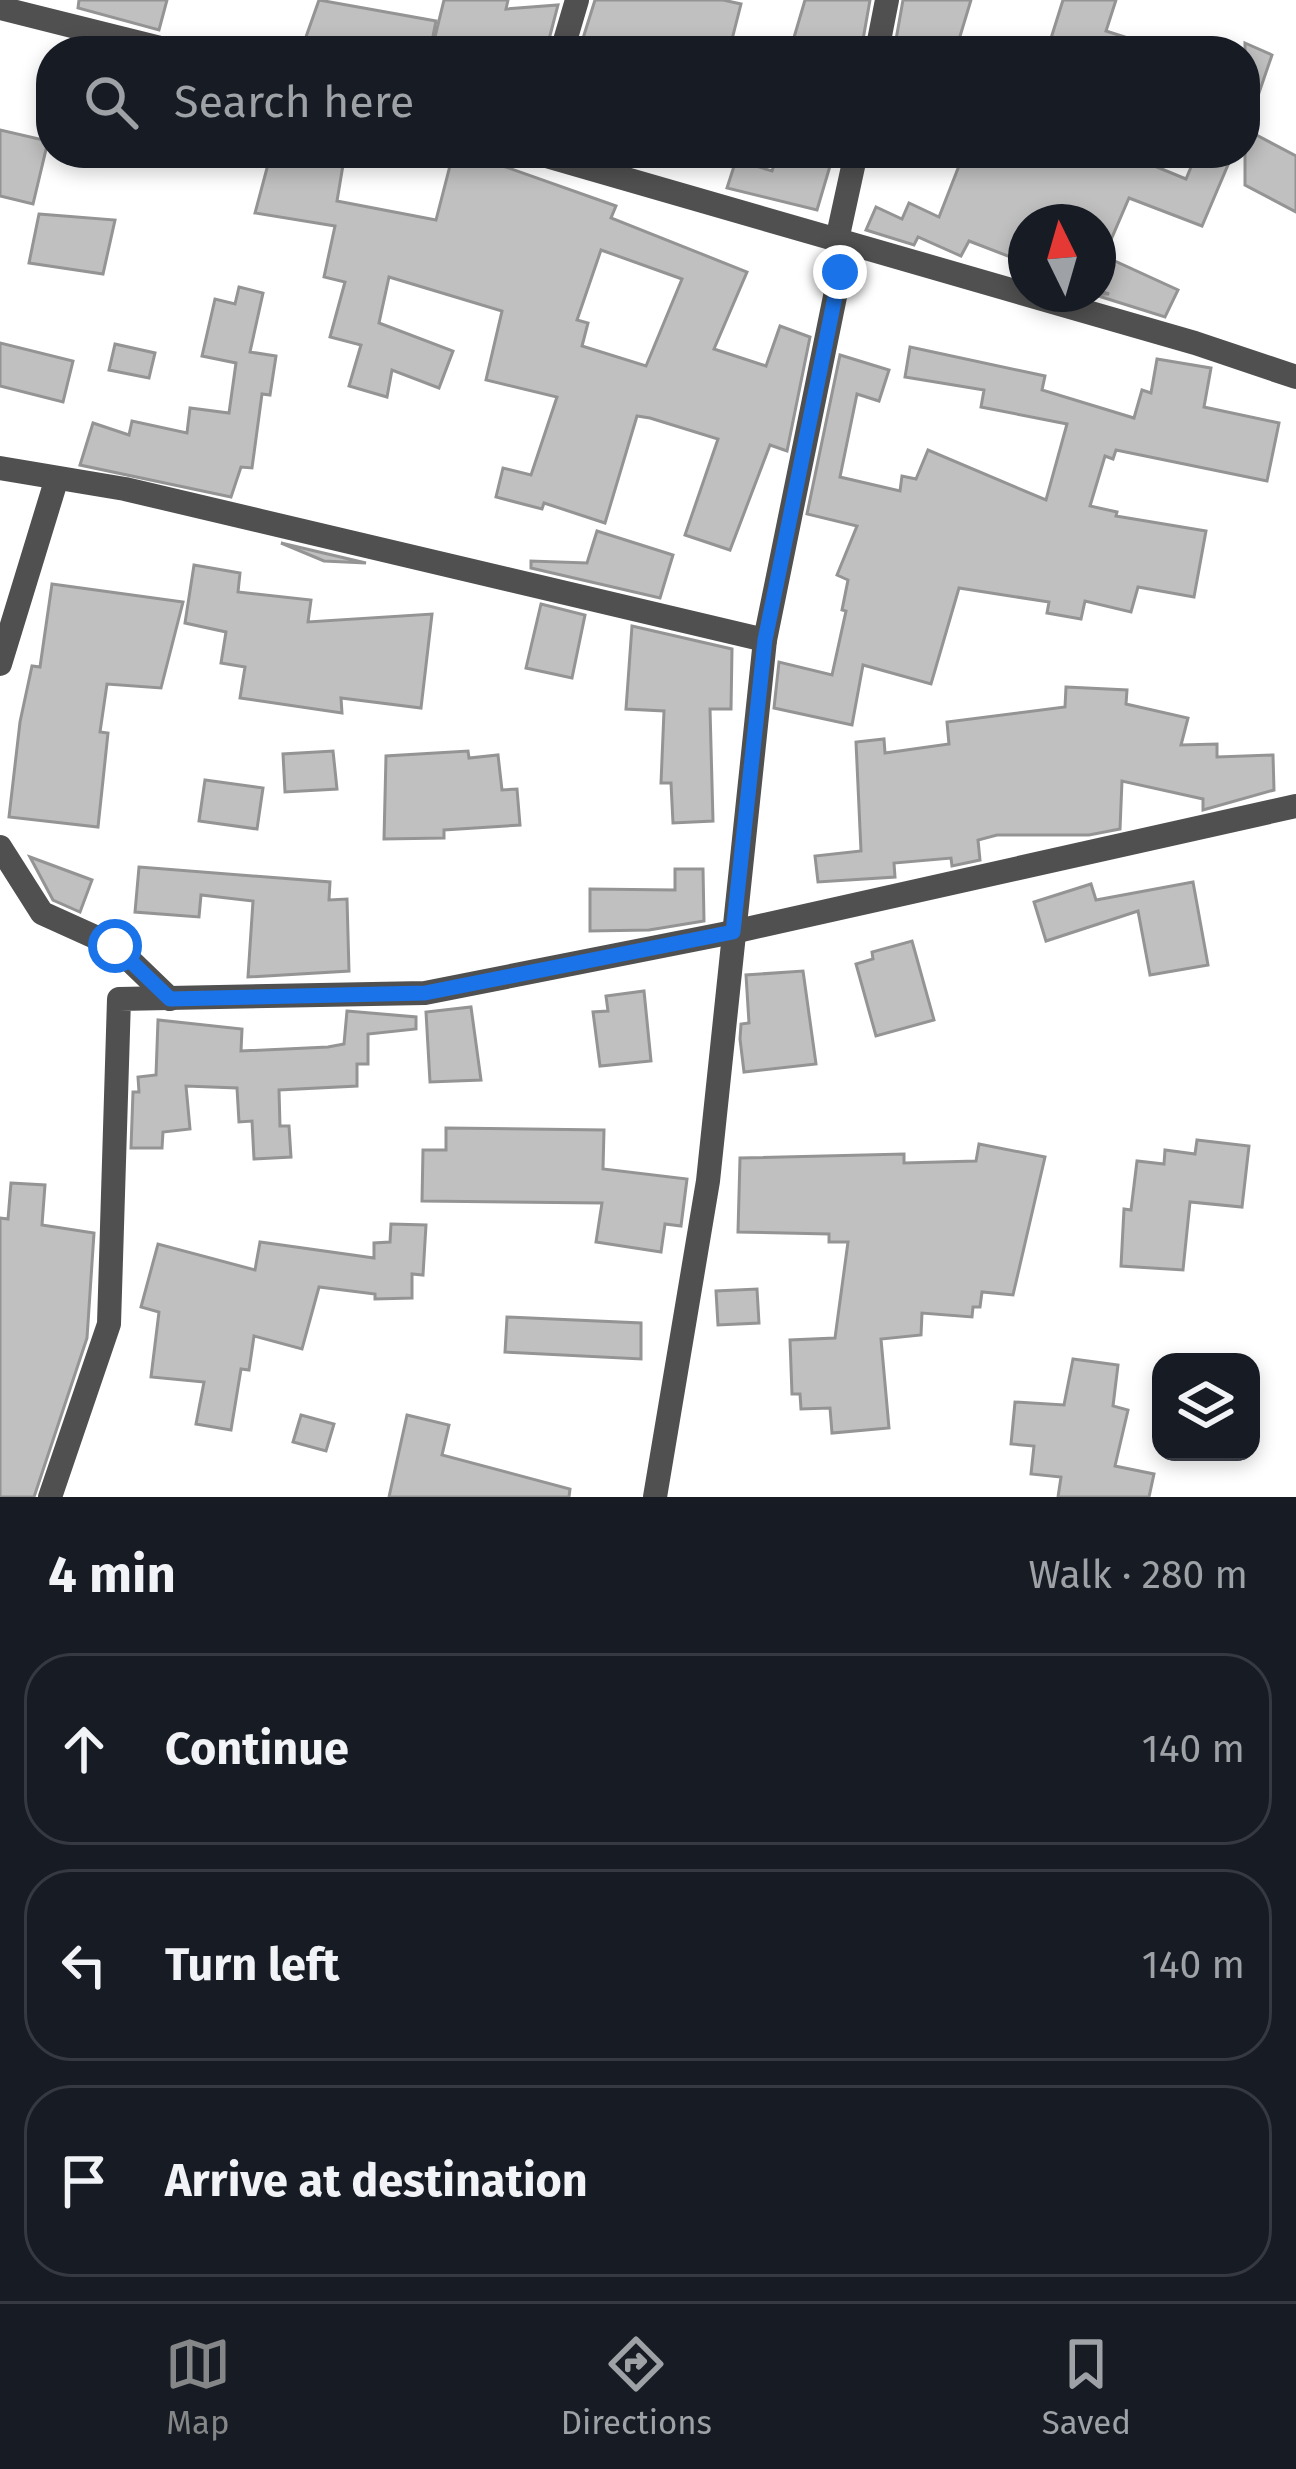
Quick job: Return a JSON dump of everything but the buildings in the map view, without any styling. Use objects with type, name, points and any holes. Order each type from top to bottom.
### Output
[{"type":"street","points":[[566,36],[577,0]]},
{"type":"street","points":[[880,36],[887,0]]},
{"type":"street","points":[[0,8],[112,36]]},
{"type":"street","points":[[588,168],[1296,377]]},
{"type":"street","points":[[656,1497],[707,1181],[765,640],[840,272],[837,240],[853,168]]},
{"type":"street","points":[[0,468],[125,489],[765,640]]},
{"type":"street","points":[[0,664],[56,481]]},
{"type":"street","points":[[50,1497],[109,1324],[119,999],[425,993],[733,932],[1296,806]]},
{"type":"street","points":[[0,847],[42,913],[115,946],[170,999]]},
{"type":"route","points":[[115,946],[170,999],[425,993],[733,932],[765,640],[840,272]]}]
